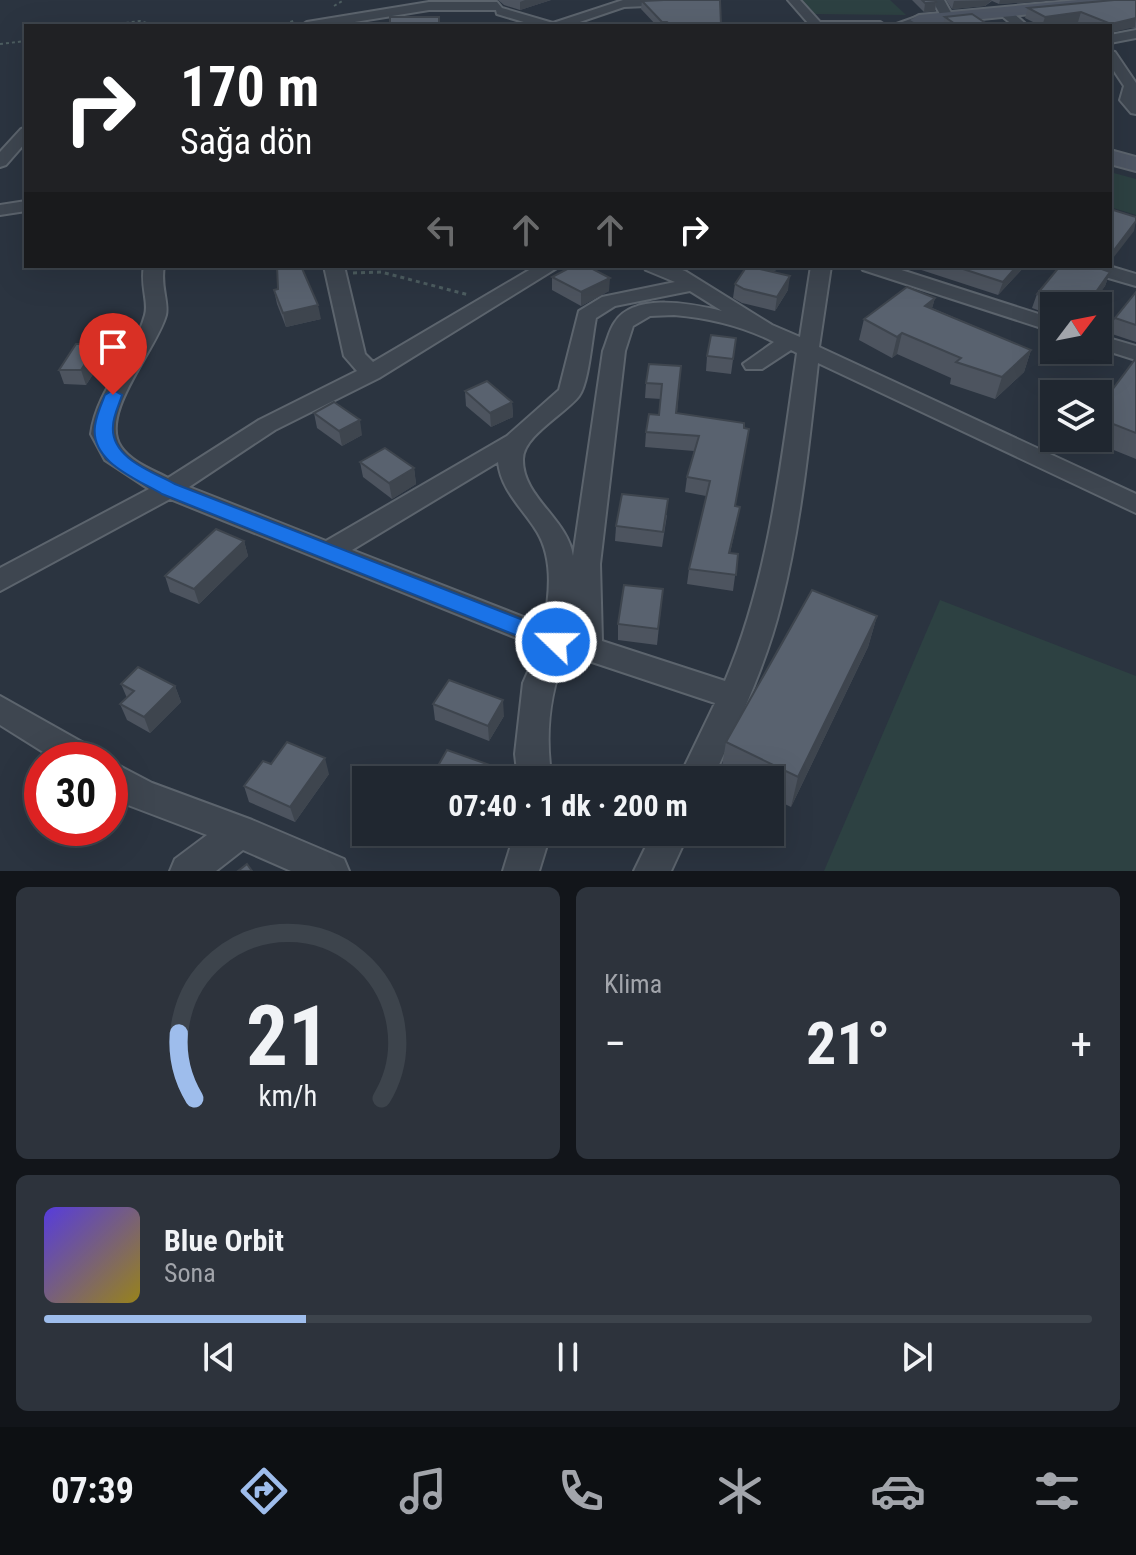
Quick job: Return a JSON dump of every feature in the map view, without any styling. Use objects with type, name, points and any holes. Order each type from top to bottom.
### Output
[{"type":"street","points":[[559,24],[623,4],[692,0]]},
{"type":"street","points":[[794,0],[815,24]]},
{"type":"street","points":[[938,0],[948,18]]},
{"type":"street","points":[[918,18],[1007,14],[1132,0]]},
{"type":"street","points":[[497,4],[501,24]]},
{"type":"street","points":[[319,24],[402,10],[497,4],[548,24]]},
{"type":"street","points":[[402,10],[403,24]]},
{"type":"street","points":[[1007,14],[1020,24]]},
{"type":"street","points":[[1112,39],[1136,34]]},
{"type":"street","points":[[1112,58],[1131,86],[1133,95]]},
{"type":"street","points":[[1112,86],[1133,95]]},
{"type":"street","points":[[1112,97],[1133,95]]},
{"type":"street","points":[[1133,95],[1127,100],[1136,110]]},
{"type":"street","points":[[0,162],[20,148]]},
{"type":"street","points":[[1112,158],[1136,164]]},
{"type":"street","points":[[0,210],[24,206]]},
{"type":"street","points":[[154,268],[151,285],[157,311],[113,395],[103,427],[108,449],[121,461],[169,489],[556,642],[587,648],[734,697]]},
{"type":"street","points":[[0,581],[169,489],[267,425],[371,373],[547,268]]},
{"type":"street","points":[[658,268],[694,284],[765,329],[1136,504]]},
{"type":"street","points":[[702,766],[734,697],[766,606],[790,498],[798,345],[820,268]]},
{"type":"street","points":[[876,268],[1040,321]]},
{"type":"street","points":[[1095,268],[1136,280]]},
{"type":"street","points":[[335,270],[355,356],[371,373]]},
{"type":"street","points":[[328,552],[516,441],[570,392],[586,315],[609,301],[694,284]]},
{"type":"street","points":[[587,648],[586,564],[614,351],[624,323],[645,311],[658,309],[697,311],[765,329]]},
{"type":"street","points":[[754,364],[798,345]]},
{"type":"street","points":[[1112,345],[1136,353]]},
{"type":"street","points":[[516,441],[510,457],[512,472],[525,499],[547,525],[559,550],[564,594],[556,642],[538,683],[531,754],[533,766]]},
{"type":"street","points":[[0,709],[54,742]]},
{"type":"street","points":[[128,787],[331,871]]},
{"type":"street","points":[[188,871],[240,831]]},
{"type":"street","points":[[521,871],[529,846]]},
{"type":"street","points":[[652,871],[664,846]]},
{"type":"path","points":[[117,24],[140,21],[150,24]]},
{"type":"path","points":[[0,44],[24,41]]},
{"type":"path","points":[[335,270],[381,272],[436,289],[495,298]]},
{"type":"green space","points":[[801,0],[890,0],[906,15],[814,14]]},
{"type":"green space","points":[[1112,173],[1136,179],[1136,215],[1112,208]]},
{"type":"green space","points":[[940,600],[1136,676],[1136,871],[824,871]]},
{"type":"building","points":[[720,0],[721,24],[662,22],[642,1]]},
{"type":"building","points":[[1136,0],[1136,18],[1111,24],[1081,12],[1045,17],[1028,8]]},
{"type":"building","points":[[972,14],[987,24],[955,24],[945,17]]},
{"type":"building","points":[[390,17],[439,17],[439,24],[390,24]]},
{"type":"building","points":[[1112,210],[1136,217],[1112,250]]},
{"type":"building","points":[[277,268],[302,268],[318,305],[283,313],[274,290],[278,289]]},
{"type":"building","points":[[569,268],[591,268],[610,278],[581,292],[552,277]]},
{"type":"building","points":[[746,268],[761,268],[790,276],[777,297],[735,284]]},
{"type":"building","points":[[960,268],[1015,268],[1003,282]]},
{"type":"building","points":[[1058,268],[1099,268],[1110,272],[1096,292],[1040,292],[1040,295],[1037,294]]},
{"type":"building","points":[[907,287],[935,298],[925,306],[1031,350],[1002,377],[956,362],[961,358],[902,333],[897,337],[864,319]]},
{"type":"building","points":[[1136,292],[1136,325],[1115,318]]},
{"type":"building","points":[[711,335],[736,338],[733,359],[707,356]]},
{"type":"building","points":[[76,344],[98,344],[81,370],[59,370]]},
{"type":"building","points":[[1136,358],[1136,433],[1112,424],[1112,390]]},
{"type":"building","points":[[649,364],[681,366],[676,413],[744,423],[744,428],[749,429],[735,506],[740,507],[729,553],[738,554],[736,575],[689,569],[710,481],[687,477],[699,436],[646,432],[649,414],[659,415],[662,384],[646,383]]},
{"type":"building","points":[[487,381],[512,402],[490,413],[465,391]]},
{"type":"building","points":[[334,402],[360,420],[339,431],[314,413]]},
{"type":"building","points":[[385,448],[414,468],[389,483],[360,462]]},
{"type":"building","points":[[622,494],[668,499],[663,532],[616,526]]},
{"type":"building","points":[[216,529],[244,541],[194,589],[165,576]]},
{"type":"building","points":[[624,585],[663,589],[658,629],[618,624]]},
{"type":"building","points":[[812,590],[877,616],[798,777],[784,770],[784,766],[775,766],[726,742]]},
{"type":"building","points":[[138,667],[175,686],[144,717],[120,704],[134,691],[121,684]]},
{"type":"building","points":[[449,680],[503,700],[488,726],[433,704]]},
{"type":"building","points":[[287,742],[325,758],[290,807],[244,786],[263,761],[271,764]]},
{"type":"building","points":[[447,750],[492,766],[438,766]]},
{"type":"building","points":[[247,864],[252,871],[238,871]]},
{"type":"route","points":[[113,395],[103,427],[108,449],[121,461],[169,489],[556,642]]}]
